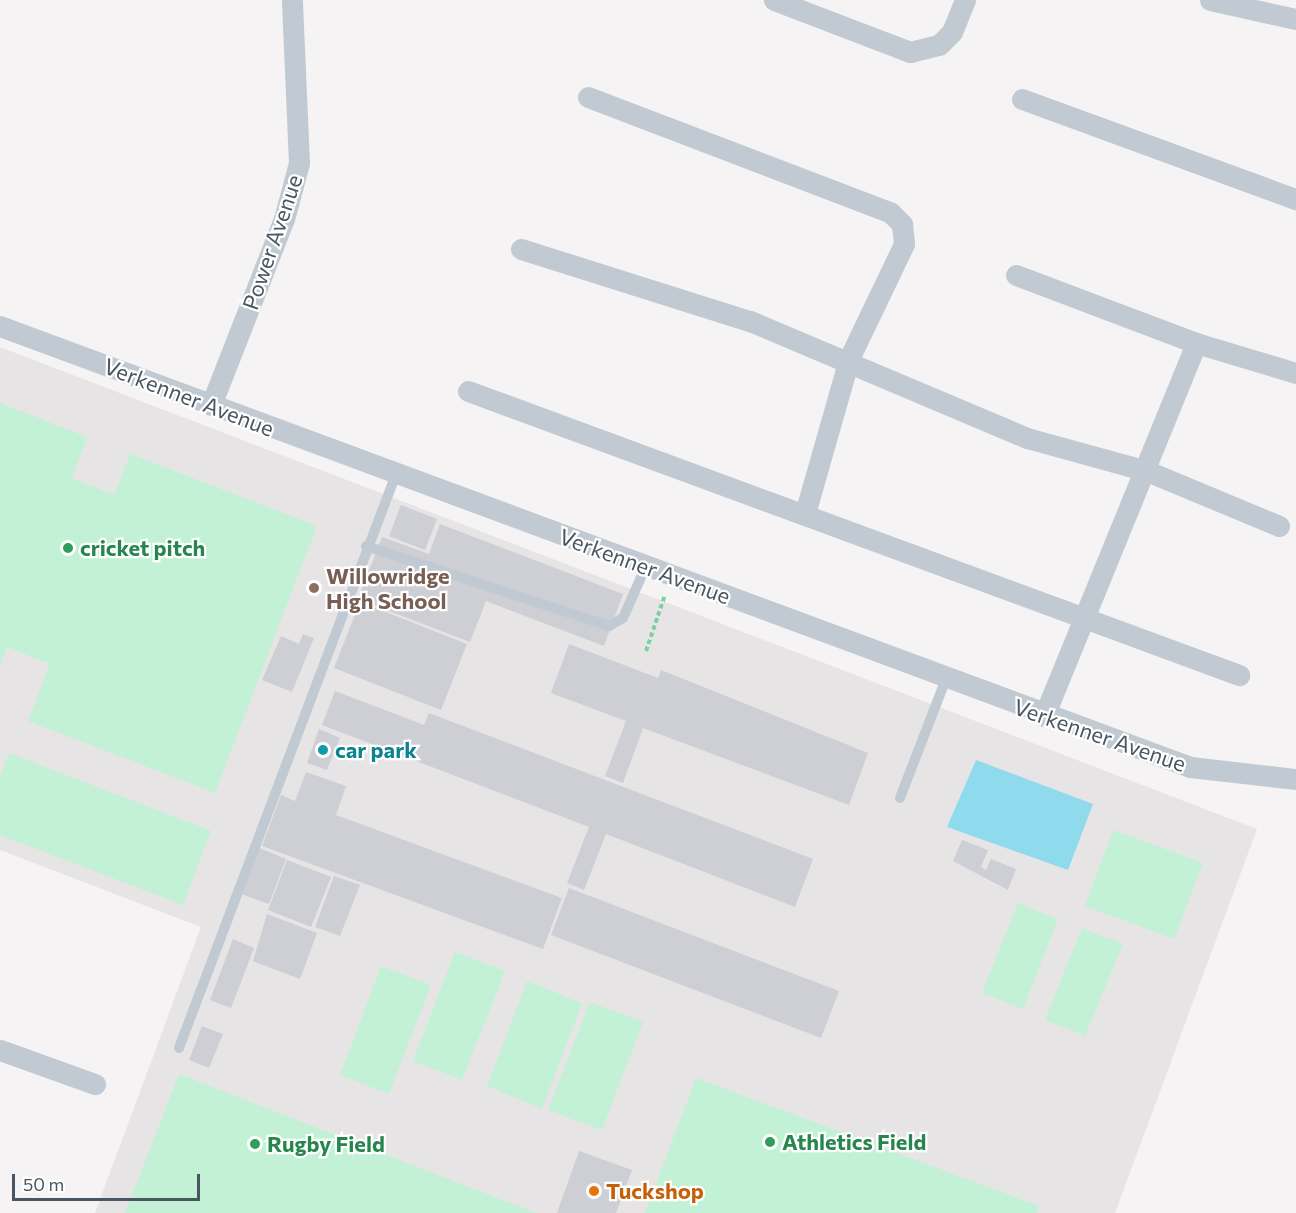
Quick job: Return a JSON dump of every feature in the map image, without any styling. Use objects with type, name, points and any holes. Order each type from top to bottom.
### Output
[{"type":"street","name":"Power Avenue","points":[[211,405],[284,219],[299,163],[292,0]]},
{"type":"street","points":[[774,0],[910,52],[939,45],[952,32],[965,0]]},
{"type":"street","points":[[1210,0],[1296,19]]},
{"type":"street","points":[[588,97],[898,218],[904,244],[849,359],[805,513]]},
{"type":"street","points":[[1022,99],[1296,198]]},
{"type":"street","points":[[521,249],[750,321],[849,359],[1027,438],[1147,471],[1279,526]]},
{"type":"street","points":[[1016,274],[1196,343],[1296,373]]},
{"type":"street","name":"Verkenner Avenue","points":[[0,326],[1044,716],[1190,767],[1296,779]]},
{"type":"street","points":[[1044,716],[1147,471],[1196,343]]},
{"type":"street","points":[[468,391],[805,513],[1085,620],[1239,675]]},
{"type":"street","points":[[0,1050],[95,1084]]},
{"type":"lane","points":[[179,1048],[366,546],[396,474]]},
{"type":"lane","points":[[366,546],[609,626],[623,618],[646,566]]},
{"type":"lane","points":[[900,798],[946,679]]},
{"type":"path","points":[[646,651],[669,586]]},
{"type":"shaded area","name":"Willowridge High School","points":[[0,347],[1257,829],[1115,1213],[95,1213],[201,927],[0,850]]},
{"type":"green space","points":[[0,403],[87,437],[72,478],[114,495],[130,454],[317,526],[215,793],[28,721],[50,664],[7,647],[0,665]]},
{"type":"green space","points":[[9,753],[211,831],[183,905],[0,835],[0,776]]},
{"type":"green space","points":[[1113,830],[1203,863],[1174,939],[1085,906]]},
{"type":"green space","points":[[1018,903],[1058,919],[1023,1009],[982,993]]},
{"type":"green space","points":[[1082,928],[1123,944],[1085,1036],[1045,1020]]},
{"type":"green space","points":[[455,952],[505,971],[462,1080],[413,1061]]},
{"type":"green space","points":[[381,966],[431,985],[389,1094],[340,1075]]},
{"type":"green space","points":[[527,981],[582,1003],[542,1109],[487,1086]]},
{"type":"green space","points":[[590,1002],[643,1022],[602,1130],[548,1110]]},
{"type":"green space","name":"Rugby Field","points":[[179,1074],[536,1213],[125,1213]]},
{"type":"green space","name":"Athletics Field","points":[[696,1078],[1039,1206],[1036,1213],[645,1213]]},
{"type":"water","points":[[976,760],[1093,804],[1068,870],[947,827]]},
{"type":"building","points":[[401,505],[437,519],[425,550],[389,536]]},
{"type":"building","points":[[440,524],[623,594],[604,646],[486,601],[470,642],[358,599],[382,537],[429,554]]},
{"type":"building","points":[[360,602],[467,644],[441,710],[334,668]]},
{"type":"building","points":[[303,634],[314,638],[292,692],[262,680],[281,636],[299,644]]},
{"type":"building","points":[[569,644],[658,678],[661,670],[868,753],[849,805],[643,728],[623,783],[605,776],[626,721],[551,693]]},
{"type":"building","points":[[335,691],[424,725],[429,713],[813,859],[795,907],[606,834],[584,890],[567,883],[589,827],[322,725]]},
{"type":"building","name":"car park","points":[[319,729],[340,738],[327,770],[307,763]]},
{"type":"building","points":[[306,772],[346,786],[336,815],[562,898],[543,949],[262,846],[281,795],[295,801]]},
{"type":"building","points":[[962,840],[988,850],[981,867],[986,870],[991,859],[1016,869],[1008,890],[953,861]]},
{"type":"building","points":[[259,848],[286,859],[269,904],[241,894]]},
{"type":"building","points":[[287,860],[331,877],[311,927],[268,910]]},
{"type":"building","points":[[334,876],[360,885],[340,936],[315,927]]},
{"type":"building","points":[[569,888],[839,991],[821,1038],[551,935]]},
{"type":"building","points":[[267,914],[317,933],[300,979],[253,961]]},
{"type":"building","points":[[233,939],[254,948],[231,1008],[210,1000]]},
{"type":"building","points":[[202,1026],[223,1034],[209,1068],[189,1060]]},
{"type":"building","name":"Tuckshop","points":[[579,1151],[632,1170],[616,1213],[557,1213]]},
{"type":"place","name":"cricket pitch","points":[[68,548]]},
{"type":"place","name":"Willowridge High School","points":[[314,588]]},
{"type":"place","name":"car park","points":[[323,750]]},
{"type":"place","name":"Athletics Field","points":[[770,1142]]},
{"type":"place","name":"Rugby Field","points":[[255,1144]]},
{"type":"place","name":"Tuckshop","points":[[594,1191]]}]
